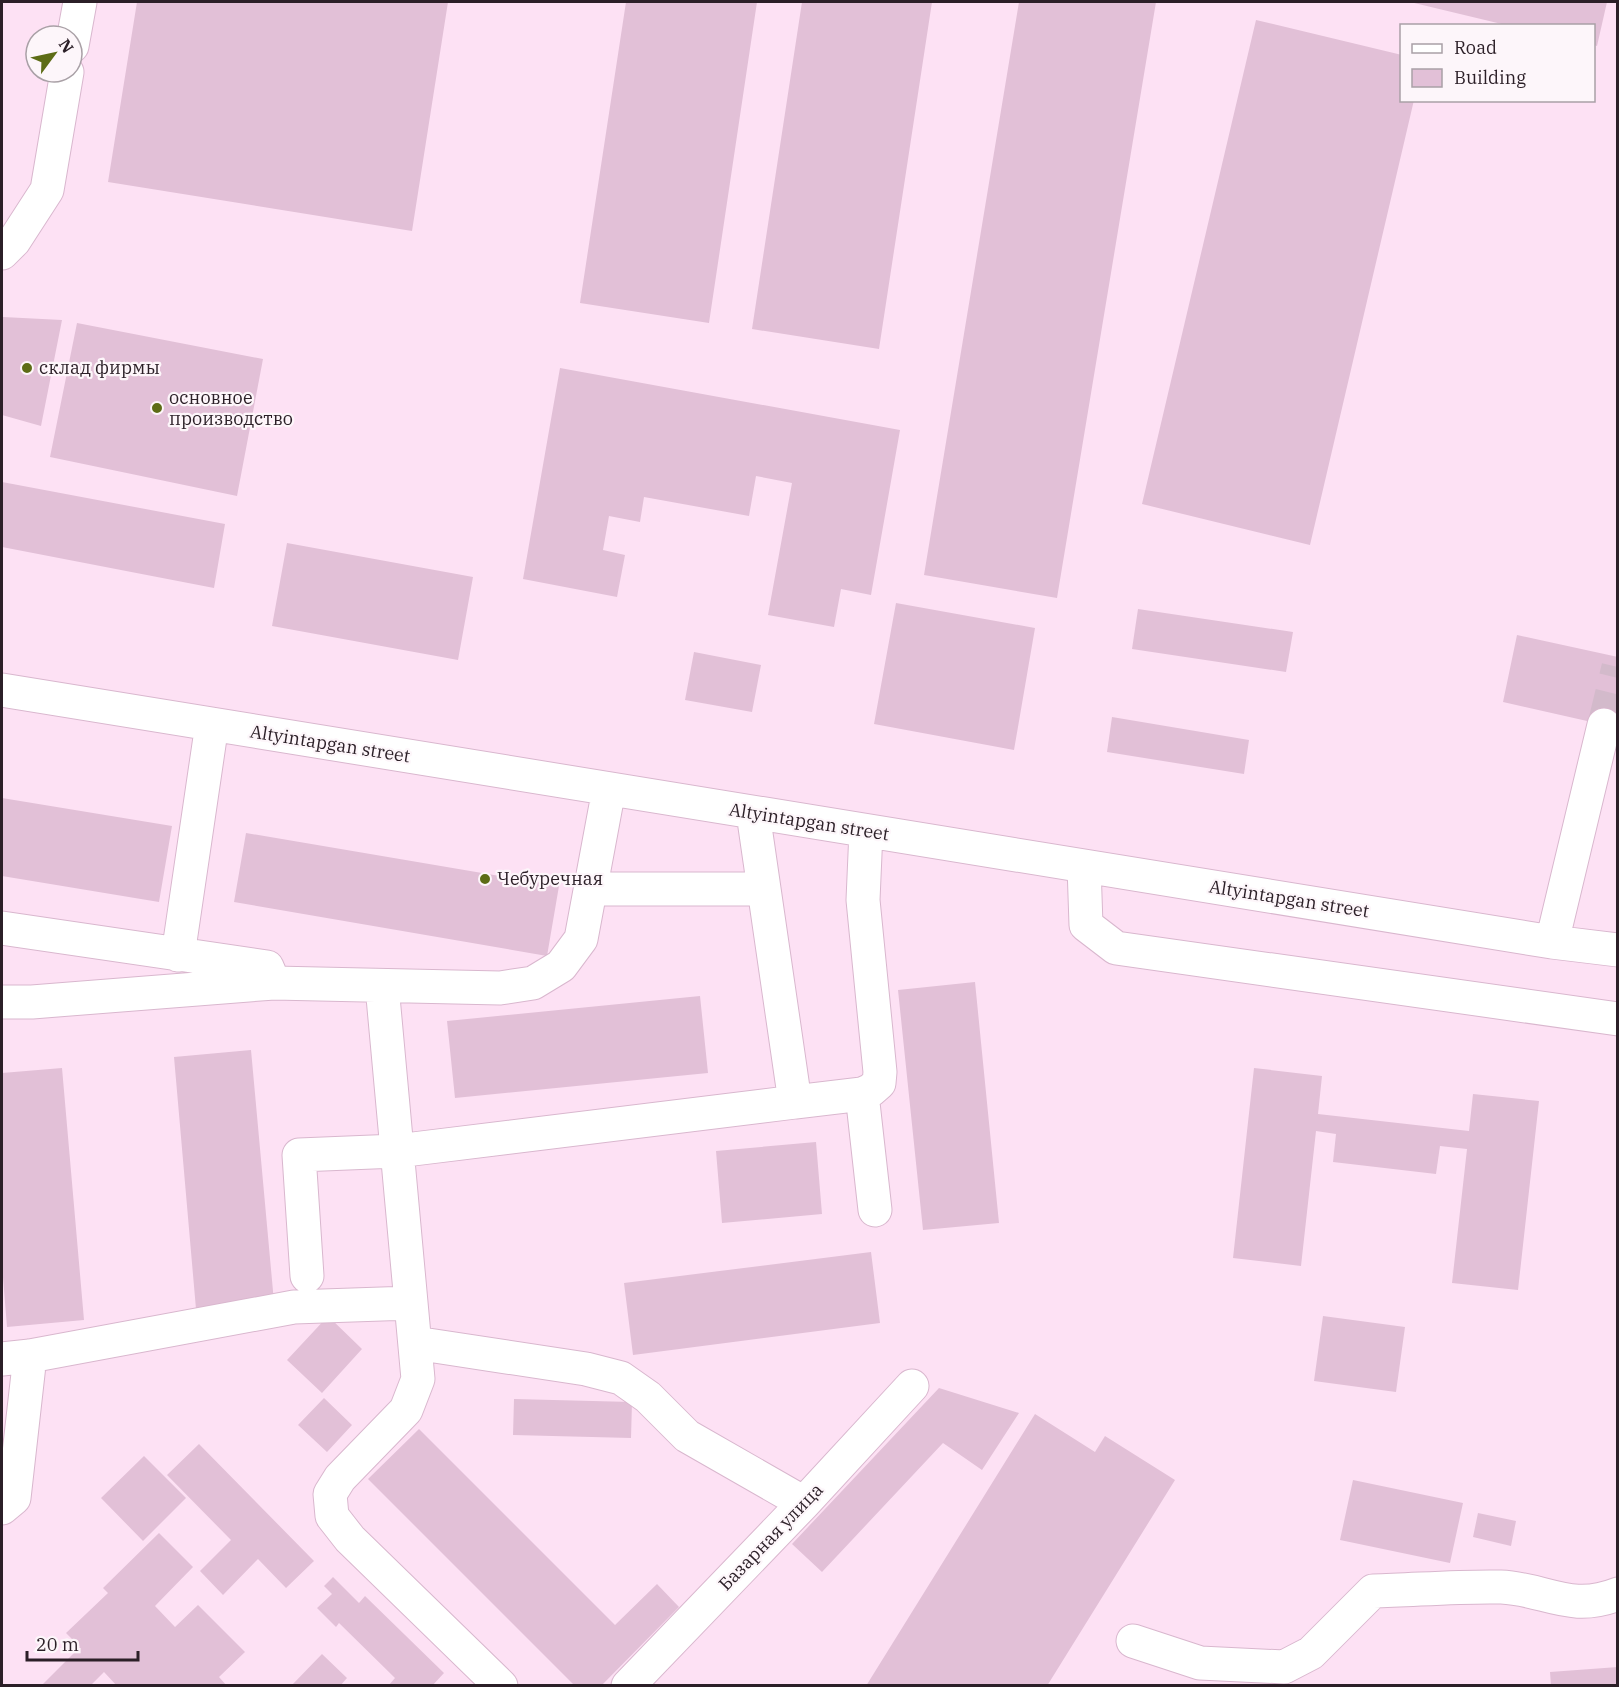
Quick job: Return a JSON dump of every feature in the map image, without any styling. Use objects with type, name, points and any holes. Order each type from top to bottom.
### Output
[{"type":"street","points":[[76,24],[80,2]]},
{"type":"street","points":[[2,252],[14,241],[47,190],[66,84]]},
{"type":"street","name":"Altyintapgan street","points":[[2,690],[1552,942],[1617,950]]},
{"type":"street","points":[[178,954],[212,724]]},
{"type":"street","points":[[1552,942],[1604,725]]},
{"type":"street","points":[[2,1002],[32,1002],[274,984],[500,988],[533,983],[561,966],[581,939],[609,789]]},
{"type":"street","points":[[753,813],[795,1102]]},
{"type":"street","points":[[307,1276],[299,1155],[398,1151],[862,1094],[871,1090],[879,1083],[880,1072],[864,900],[866,831]]},
{"type":"street","points":[[1084,866],[1086,925],[1116,948],[1617,1019]]},
{"type":"street","points":[[591,889],[764,889]]},
{"type":"street","points":[[2,928],[267,968],[274,984]]},
{"type":"street","points":[[382,986],[418,1379],[406,1410],[340,1478],[330,1494],[332,1516],[350,1539],[501,1686]]},
{"type":"street","points":[[862,1094],[874,1210]]},
{"type":"street","points":[[2,1508],[14,1498],[16,1357],[294,1307],[411,1303]]},
{"type":"street","points":[[416,1343],[586,1369],[621,1378],[648,1397],[687,1436],[804,1503]]},
{"type":"street","name":"Базарная улица","points":[[628,1686],[804,1503],[912,1386]]},
{"type":"street","points":[[1133,1641],[1200,1663],[1284,1666],[1311,1653],[1373,1591],[1503,1587],[1574,1602],[1602,1600],[1617,1594]]},
{"type":"building","points":[[137,2],[448,2],[412,231],[108,182]]},
{"type":"building","points":[[626,2],[757,2],[709,323],[580,303]]},
{"type":"building","points":[[802,2],[932,2],[879,349],[752,329]]},
{"type":"building","points":[[1019,2],[1156,2],[1057,598],[924,575]]},
{"type":"building","points":[[1410,2],[1607,2],[1597,46],[1595,45],[1595,24],[1502,24]]},
{"type":"building","points":[[1256,20],[1400,55],[1400,102],[1414,102],[1310,545],[1142,504]]},
{"type":"building","name":"склад фирмы","points":[[3,317],[62,320],[41,426],[2,415]]},
{"type":"building","name":"основное производство","points":[[77,323],[263,359],[237,496],[50,457]]},
{"type":"building","points":[[560,368],[900,430],[871,595],[841,589],[834,627],[768,615],[792,483],[756,476],[749,516],[644,497],[640,522],[609,516],[603,550],[625,555],[617,597],[523,579]]},
{"type":"building","points":[[2,482],[225,524],[214,588],[2,547]]},
{"type":"building","points":[[287,543],[473,577],[458,660],[272,626]]},
{"type":"building","points":[[896,603],[1035,628],[1014,750],[874,724]]},
{"type":"building","points":[[1138,609],[1293,632],[1286,672],[1132,649]]},
{"type":"building","points":[[1517,635],[1618,657],[1618,728],[1503,702]]},
{"type":"building","points":[[694,652],[761,665],[752,712],[685,700]]},
{"type":"building","points":[[1112,717],[1249,740],[1244,774],[1107,752]]},
{"type":"building","points":[[2,798],[172,826],[159,902],[2,876]]},
{"type":"building","points":[[246,833],[559,886],[547,956],[234,902]]},
{"type":"building","points":[[975,982],[999,1223],[923,1230],[898,990]]},
{"type":"building","points":[[700,996],[708,1073],[455,1098],[447,1021]]},
{"type":"building","points":[[251,1050],[274,1302],[196,1309],[174,1057]]},
{"type":"building","points":[[62,1068],[84,1320],[7,1327],[2,1265],[2,1073]]},
{"type":"building","points":[[1254,1068],[1322,1076],[1318,1114],[1469,1131],[1473,1094],[1539,1101],[1518,1290],[1452,1283],[1467,1149],[1440,1146],[1436,1174],[1333,1162],[1336,1134],[1316,1131],[1301,1266],[1233,1258]]},
{"type":"building","points":[[816,1142],[822,1214],[722,1223],[716,1151]]},
{"type":"building","points":[[871,1252],[880,1323],[633,1355],[624,1283]]},
{"type":"building","points":[[328,1316],[362,1349],[322,1393],[287,1360]]},
{"type":"building","points":[[1323,1316],[1405,1327],[1396,1392],[1314,1381]]},
{"type":"building","points":[[939,1388],[1019,1413],[982,1470],[943,1443],[822,1572],[792,1544]]},
{"type":"building","points":[[324,1398],[352,1425],[327,1452],[298,1425]]},
{"type":"building","points":[[514,1399],[632,1402],[631,1438],[513,1435]]},
{"type":"building","points":[[1035,1414],[1095,1452],[1105,1436],[1175,1480],[1047,1686],[866,1686]]},
{"type":"building","points":[[419,1429],[615,1625],[657,1584],[679,1607],[601,1686],[575,1686],[368,1479]]},
{"type":"building","points":[[199,1444],[314,1561],[286,1588],[258,1559],[223,1595],[200,1571],[231,1540],[167,1475]]},
{"type":"building","points":[[144,1456],[186,1498],[143,1541],[101,1498]]},
{"type":"building","points":[[1353,1480],[1463,1503],[1450,1563],[1340,1540]]},
{"type":"building","points":[[1478,1513],[1516,1521],[1511,1546],[1473,1537]]},
{"type":"building","points":[[159,1533],[193,1567],[155,1606],[175,1627],[198,1605],[245,1652],[219,1677],[227,1686],[117,1686],[104,1672],[90,1686],[41,1686],[80,1647],[66,1633],[108,1593],[103,1588]]},
{"type":"building","points":[[333,1577],[359,1603],[365,1596],[444,1673],[432,1686],[388,1686],[395,1678],[339,1623],[336,1627],[317,1608],[332,1594],[324,1586]]},
{"type":"building","points":[[322,1654],[347,1678],[340,1686],[291,1686]]},
{"type":"building","points":[[1618,1667],[1618,1686],[1551,1686],[1550,1672]]},
{"type":"tunnel","points":[[1604,725],[1618,667]]},
{"type":"place","name":"склад фирмы","points":[[27,368]]},
{"type":"place","name":"основное производство","points":[[157,408]]},
{"type":"place","name":"Чебуречная","points":[[485,879]]}]
